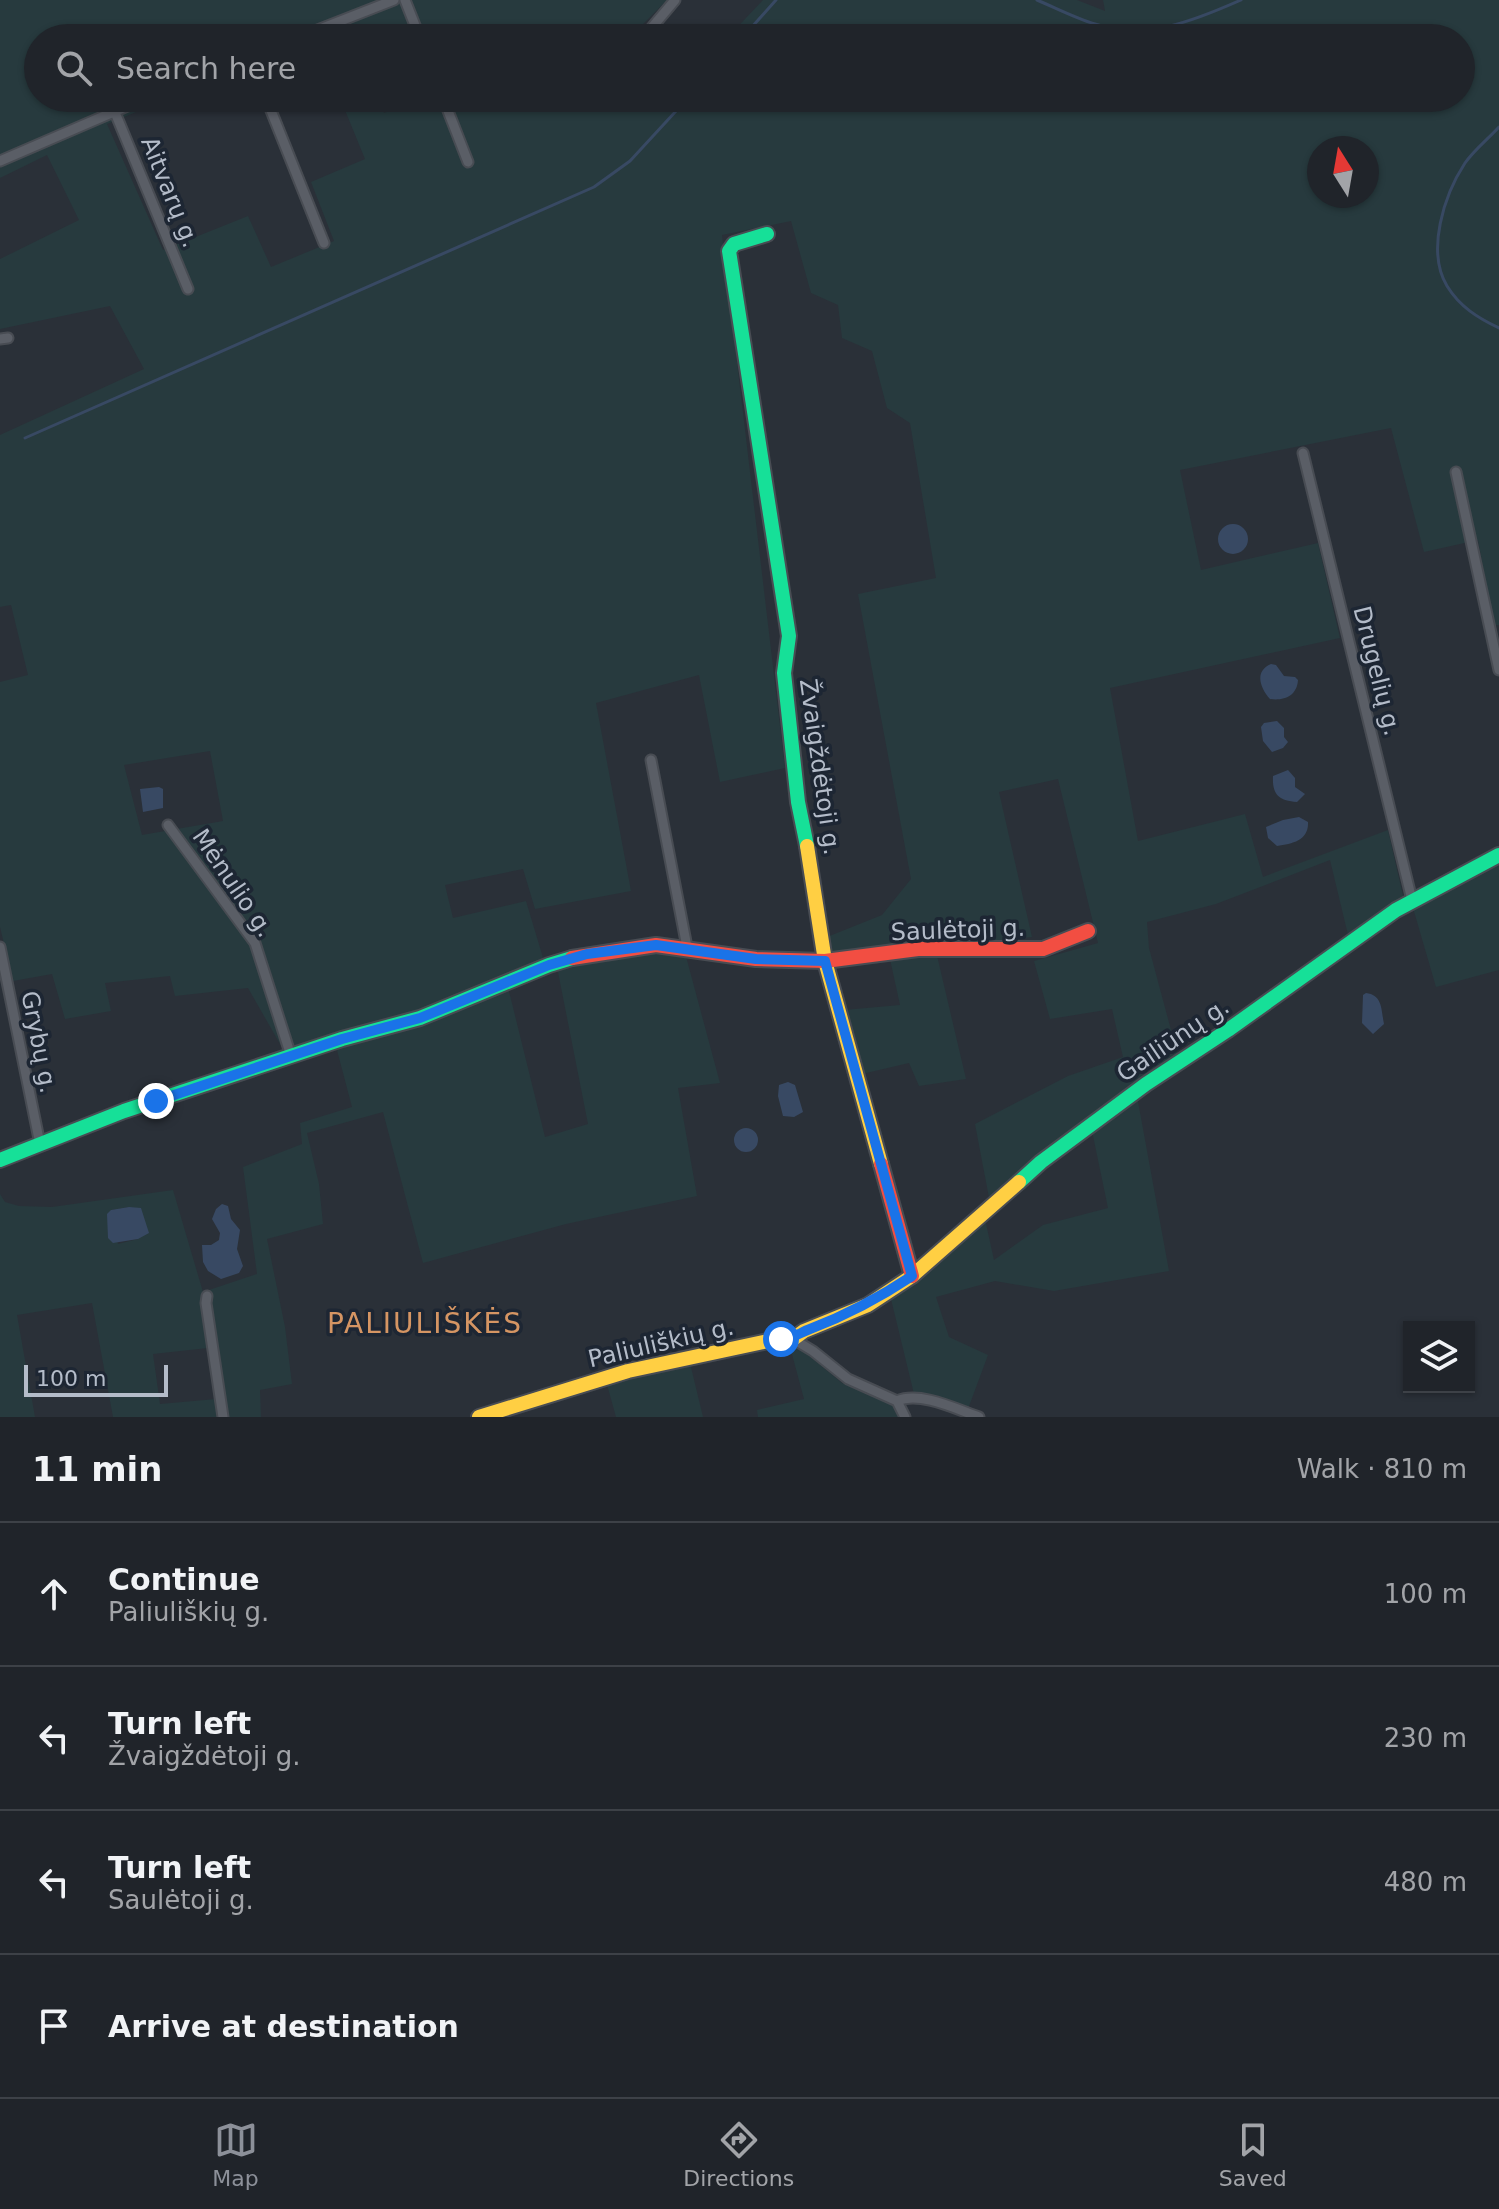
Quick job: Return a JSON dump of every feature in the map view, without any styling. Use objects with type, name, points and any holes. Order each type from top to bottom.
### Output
[{"type":"street","points":[[333,24],[394,0]]},
{"type":"street","points":[[405,0],[414,24]]},
{"type":"street","points":[[655,24],[675,0]]},
{"type":"street","points":[[0,161],[110,112]]},
{"type":"street","name":"Aitvarų g.","points":[[115,112],[188,289]]},
{"type":"street","points":[[272,112],[324,243]]},
{"type":"street","points":[[448,112],[468,162]]},
{"type":"street","name":"Žvaigždėtoji g.","points":[[767,234],[734,244],[729,251],[789,636],[784,673],[798,802],[825,961],[912,1276]]},
{"type":"street","name":"Drugelių g.","points":[[1303,453],[1412,900]]},
{"type":"street","points":[[1456,472],[1499,670]]},
{"type":"street","points":[[651,760],[687,947]]},
{"type":"street","name":"Mėnulio g.","points":[[168,825],[255,943],[291,1056]]},
{"type":"street","name":"Gailiūnų g.","points":[[892,1289],[912,1276],[1061,1147],[1146,1084],[1412,900],[1499,855]]},
{"type":"street","name":"Saulėtoji g.","points":[[0,1160],[124,1111],[342,1039],[420,1018],[549,965],[587,954],[632,946],[687,947],[756,959],[825,961],[918,949],[1043,949],[1088,931]]},
{"type":"street","name":"Grybų g.","points":[[0,947],[40,1144]]},
{"type":"street","name":"Paliuliškių g.","points":[[479,1417],[628,1371],[768,1341],[793,1339],[804,1331],[858,1310],[892,1289]]},
{"type":"street","points":[[207,1296],[223,1417]]},
{"type":"street","points":[[793,1339],[848,1379],[897,1401],[905,1417]]},
{"type":"street","points":[[897,1401],[907,1398],[929,1401],[979,1417]]},
{"type":"green space","points":[[0,0],[667,0],[643,24],[24,24],[24,112],[136,112],[107,124],[163,250],[248,216],[271,267],[334,241],[311,182],[365,159],[346,112],[1475,112],[1475,24],[740,24],[763,0],[1077,0],[1105,11],[1103,0],[1499,0],[1499,625],[1494,626],[1478,540],[1424,552],[1391,428],[1180,470],[1201,570],[1318,543],[1340,638],[1110,688],[1138,841],[1245,814],[1263,877],[1388,830],[1404,900],[1349,939],[1330,860],[1216,904],[1147,922],[1149,948],[1178,1056],[990,1203],[975,1124],[1068,1076],[1123,1057],[1112,1009],[1050,1019],[1034,961],[1098,943],[1058,779],[999,792],[1032,937],[935,947],[966,1079],[919,1086],[909,1063],[862,1074],[844,1010],[900,1005],[888,950],[830,956],[827,937],[882,915],[911,879],[858,594],[936,578],[910,423],[887,408],[872,351],[842,338],[838,305],[811,293],[791,221],[722,235],[785,768],[720,782],[699,675],[596,703],[631,891],[535,909],[523,869],[445,885],[453,918],[526,901],[544,961],[505,975],[545,1137],[588,1124],[557,967],[615,953],[684,949],[720,1083],[678,1088],[697,1196],[566,1224],[423,1263],[383,1112],[307,1133],[319,1184],[323,1224],[267,1239],[285,1327],[292,1384],[260,1390],[261,1417],[113,1417],[92,1303],[17,1315],[35,1417],[0,1417],[0,1194],[5,1202],[19,1206],[52,1207],[173,1190],[203,1292],[257,1274],[243,1167],[302,1144],[300,1123],[352,1107],[333,1035],[284,1051],[248,988],[175,996],[170,976],[105,983],[111,1011],[65,1019],[52,974],[13,981],[0,927],[0,682],[28,675],[11,605],[0,607],[0,435],[144,369],[110,306],[0,329],[0,259],[79,220],[47,155],[0,178]],"holes":[[[210,751],[223,821],[142,835],[124,765]],[[129,1207],[138,1239],[118,1244],[111,1210]],[[208,1348],[216,1399],[160,1404],[153,1354]]]},
{"type":"green space","points":[[1499,859],[1499,970],[1436,987],[1413,908]]},
{"type":"green space","points":[[1137,1096],[1169,1271],[1054,1291],[995,1281],[936,1297],[949,1337],[988,1355],[968,1409],[914,1394],[890,1295],[985,1219],[994,1260],[1043,1225],[1108,1208],[1092,1131]]},
{"type":"green space","points":[[789,1343],[794,1343],[842,1383],[894,1405],[902,1417],[758,1417],[757,1410],[804,1399]]},
{"type":"green space","points":[[689,1359],[703,1417],[616,1417],[606,1381]]},
{"type":"water","points":[[1233,524],[1244,528],[1248,539],[1244,550],[1233,554],[1222,550],[1218,539],[1222,528]]},
{"type":"water","points":[[1271,664],[1276,665],[1284,676],[1298,680],[1289,696],[1270,699],[1264,690],[1260,680],[1262,671]]},
{"type":"water","points":[[1277,721],[1284,728],[1284,737],[1288,742],[1283,748],[1272,752],[1263,741],[1261,727],[1264,723]]},
{"type":"water","points":[[1288,770],[1295,778],[1295,787],[1305,794],[1297,802],[1281,798],[1275,792],[1273,776]]},
{"type":"water","points":[[140,789],[163,789],[163,808],[143,812]]},
{"type":"water","points":[[1299,817],[1308,822],[1308,828],[1299,840],[1277,846],[1268,838],[1266,827]]},
{"type":"water","points":[[1366,993],[1378,1000],[1384,1024],[1373,1034],[1362,1023],[1363,995]]},
{"type":"water","points":[[788,1082],[795,1085],[803,1112],[794,1117],[783,1116],[778,1096],[779,1085]]},
{"type":"water","points":[[746,1128],[755,1131],[758,1140],[755,1149],[746,1152],[737,1149],[734,1140],[737,1131]]},
{"type":"water","points":[[222,1204],[228,1206],[231,1219],[240,1230],[237,1249],[243,1266],[239,1273],[221,1279],[208,1271],[203,1262],[202,1245],[211,1245],[219,1240],[220,1233],[212,1219]]},
{"type":"water","points":[[141,1208],[149,1233],[138,1239],[113,1243],[108,1238],[107,1214],[111,1210]]},
{"type":"waterway","points":[[755,24],[776,0]]},
{"type":"waterway","points":[[1037,0],[1095,24]]},
{"type":"waterway","points":[[1177,24],[1241,0]]},
{"type":"waterway","points":[[25,438],[594,187],[630,161],[675,112]]},
{"type":"waterway","points":[[1499,127],[1469,158],[1457,176],[1440,223],[1438,240],[1438,257],[1447,286],[1470,311],[1499,328]]},
{"type":"traffic: fast","points":[[767,234],[734,244],[729,251],[789,636],[784,673],[798,802],[807,846]]},
{"type":"traffic: fast","points":[[1019,1182],[1146,1084],[1228,1030],[1396,910],[1499,855]]},
{"type":"traffic: fast","points":[[0,1160],[124,1111],[342,1039],[420,1018],[572,958]]},
{"type":"traffic: slow","points":[[807,846],[825,961],[881,1164]]},
{"type":"traffic: slow","points":[[479,1417],[628,1371],[768,1341],[793,1339],[804,1331],[868,1305],[912,1276],[1019,1182]]},
{"type":"traffic: jam","points":[[572,958],[656,945],[756,959],[825,961],[918,949],[1043,949],[1088,931]]},
{"type":"traffic: jam","points":[[881,1164],[912,1276]]},
{"type":"district","name":"PALIULIŠKĖS","points":[[425,1323]]},
{"type":"route","points":[[156,1101],[342,1039],[420,1018],[549,965],[587,954],[656,945],[772,961],[825,961],[912,1276],[848,1315],[804,1331],[793,1339],[781,1339]]}]
